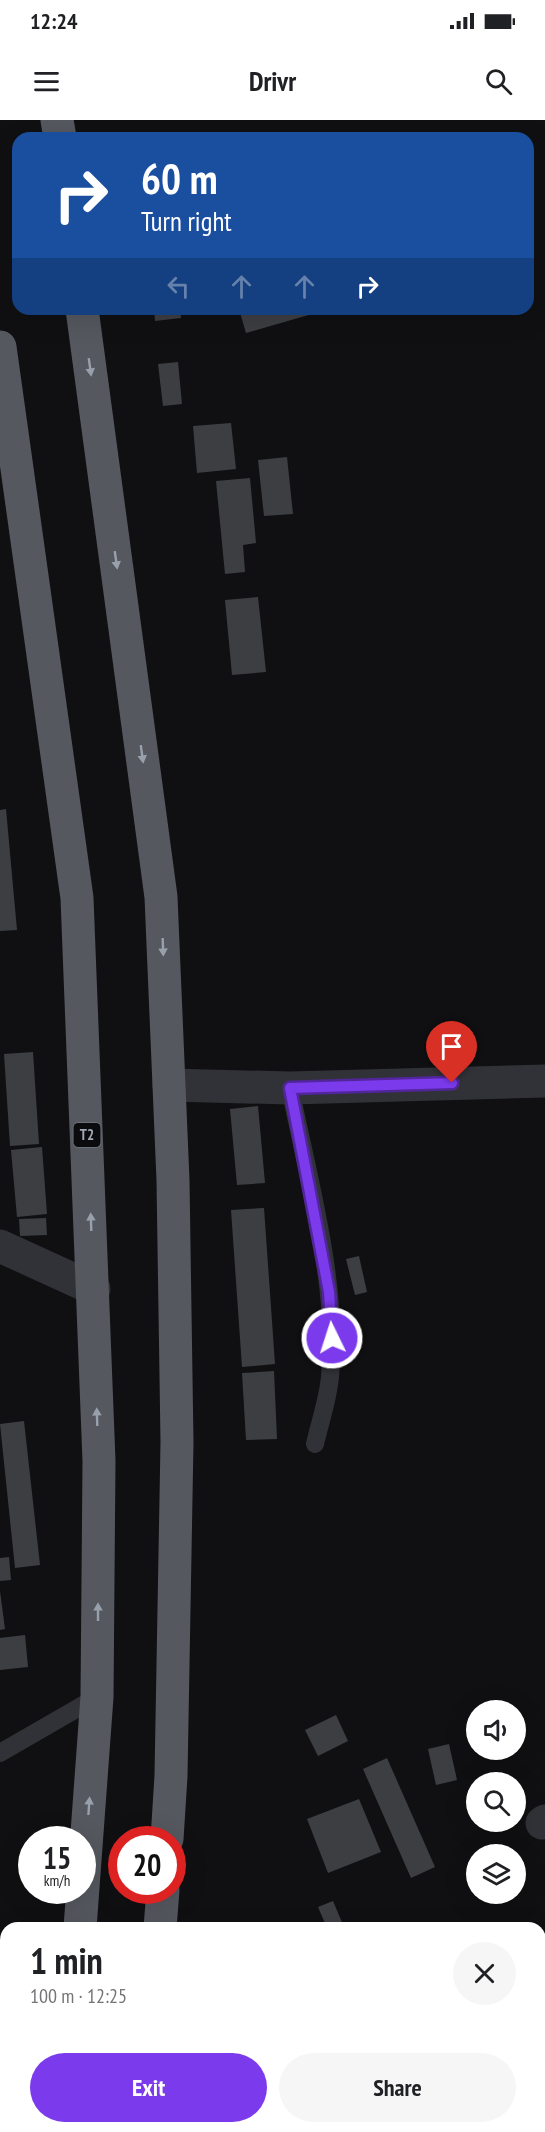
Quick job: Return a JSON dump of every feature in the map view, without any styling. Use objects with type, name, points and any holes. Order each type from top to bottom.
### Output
[{"type":"highway","points":[[83,315],[161,897],[173,1180],[177,1443],[171,1776],[167,1826]]},
{"type":"highway","name":"T2","points":[[0,347],[77,898],[99,1461],[98,1697],[80,1922]]},
{"type":"highway","points":[[160,1922],[162,1904]]},
{"type":"street","points":[[169,1085],[290,1088],[545,1081]]},
{"type":"street","points":[[0,1246],[94,1289]]},
{"type":"lane","points":[[290,1088],[329,1292],[332,1338],[330,1379],[315,1444]]},
{"type":"lane","points":[[0,1753],[98,1697]]},
{"type":"building","points":[[154,315],[181,315],[181,318],[155,321]]},
{"type":"building","points":[[241,315],[309,315],[246,333]]},
{"type":"building","points":[[178,362],[182,404],[163,406],[158,364]]},
{"type":"building","points":[[231,423],[236,469],[197,473],[193,426]]},
{"type":"building","points":[[287,457],[293,514],[264,516],[258,460]]},
{"type":"building","points":[[250,478],[256,543],[243,545],[245,572],[225,574],[216,481]]},
{"type":"building","points":[[258,597],[266,672],[232,675],[225,600]]},
{"type":"building","points":[[6,809],[17,930],[0,931],[0,810]]},
{"type":"building","points":[[33,1052],[39,1144],[10,1146],[4,1054]]},
{"type":"building","points":[[258,1106],[265,1183],[237,1185],[230,1109]]},
{"type":"building","points":[[42,1147],[47,1214],[17,1217],[11,1150]]},
{"type":"building","points":[[264,1208],[275,1364],[242,1367],[231,1210]]},
{"type":"building","points":[[46,1218],[47,1235],[20,1236],[19,1219]]},
{"type":"building","points":[[359,1256],[367,1292],[355,1295],[346,1259]]},
{"type":"building","points":[[274,1371],[277,1439],[246,1440],[242,1373]]},
{"type":"building","points":[[24,1421],[40,1565],[15,1568],[0,1424]]},
{"type":"building","points":[[9,1557],[11,1580],[0,1581],[0,1558]]},
{"type":"building","points":[[0,1591],[5,1629],[0,1630]]},
{"type":"building","points":[[25,1635],[28,1667],[0,1670],[0,1638]]},
{"type":"building","points":[[336,1715],[348,1741],[318,1756],[305,1730]]},
{"type":"building","points":[[449,1744],[457,1780],[436,1785],[428,1749]]},
{"type":"building","points":[[387,1758],[435,1867],[411,1878],[363,1769]]},
{"type":"building","points":[[359,1799],[381,1852],[328,1873],[307,1819]]},
{"type":"building","points":[[333,1901],[342,1922],[324,1922],[318,1907]]},
{"type":"route","points":[[332,1338],[329,1292],[290,1088],[452,1083]]}]
